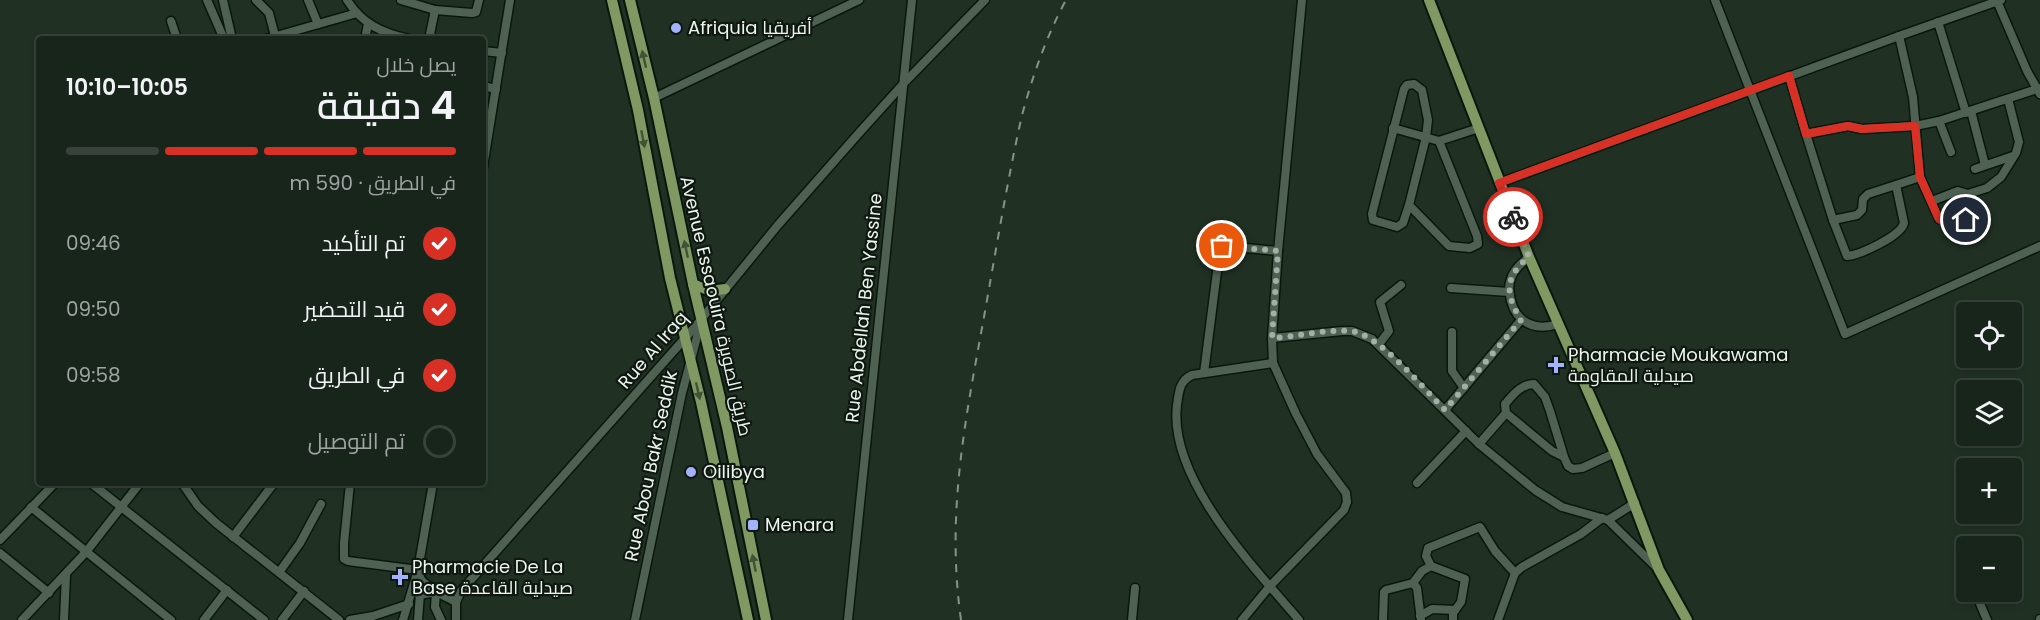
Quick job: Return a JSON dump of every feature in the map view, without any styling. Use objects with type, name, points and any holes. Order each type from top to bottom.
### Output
[{"type":"main road","name":"Avenue Essaouira طريق الصويرة","points":[[612,0],[638,110],[670,278],[691,358],[748,620]]},
{"type":"main road","name":"Avenue Essaouira طريق الصويرة","points":[[630,0],[727,427],[766,620]]},
{"type":"main road","points":[[1429,0],[1499,183],[1615,453],[1659,570],[1687,620]]},
{"type":"main road","points":[[693,284],[710,291],[725,288]]},
{"type":"street","points":[[207,0],[223,36]]},
{"type":"street","points":[[223,0],[231,36]]},
{"type":"street","points":[[256,0],[269,13],[275,36],[357,13]]},
{"type":"street","points":[[308,0],[318,24]]},
{"type":"street","points":[[347,0],[368,24],[398,36]]},
{"type":"street","points":[[401,0],[426,4],[435,10],[474,13],[479,0]]},
{"type":"street","points":[[486,149],[510,0]]},
{"type":"street","points":[[654,99],[859,0]]},
{"type":"street","name":"Rue Abdellah Ben Yassine","points":[[848,620],[912,0]]},
{"type":"street","name":"Rue Al Iraq","points":[[456,602],[461,591],[686,338],[778,225],[904,82],[985,0]]},
{"type":"street","points":[[1242,620],[1270,586],[1344,510],[1347,502],[1346,493],[1317,454],[1273,363],[1272,338],[1278,251],[1302,0]]},
{"type":"street","points":[[1714,0],[1845,334],[2039,249]]},
{"type":"street","points":[[1970,0],[1973,9]]},
{"type":"street","points":[[1499,183],[1999,1],[2027,71],[2039,91],[1915,126],[1862,129],[1848,126],[1806,134]]},
{"type":"street","points":[[430,36],[435,10]]},
{"type":"street","points":[[171,21],[176,36]]},
{"type":"street","points":[[1938,22],[1985,165]]},
{"type":"street","points":[[366,36],[368,24]]},
{"type":"street","points":[[1899,36],[1913,97],[1920,177],[1940,220],[1957,217],[1973,223]]},
{"type":"street","points":[[486,51],[501,53]]},
{"type":"street","points":[[1789,76],[1833,220],[1847,256],[1855,255],[1880,243],[1903,227],[1896,185]]},
{"type":"street","points":[[1414,84],[1422,90],[1428,120],[1409,205],[1400,226],[1387,225],[1374,220],[1372,214],[1393,128],[1404,89],[1407,85],[1414,84]]},
{"type":"street","points":[[486,87],[496,89]]},
{"type":"street","points":[[1932,201],[1958,191],[1968,194],[1992,186],[2001,177],[2019,142],[2008,99]]},
{"type":"street","points":[[1939,121],[1951,152]]},
{"type":"street","points":[[1393,128],[1439,141],[1479,128]]},
{"type":"street","points":[[1409,205],[1449,246],[1470,248],[1478,244],[1477,236],[1439,141]]},
{"type":"street","points":[[1975,169],[2013,156]]},
{"type":"street","points":[[1833,220],[1857,215],[1862,210],[1863,199],[1868,194],[1920,177]]},
{"type":"street","points":[[1204,374],[1220,248],[1225,246],[1278,251]]},
{"type":"street","points":[[1529,257],[1509,282],[1512,305],[1521,320],[1532,326],[1544,328],[1558,324]]},
{"type":"street","points":[[1379,344],[1389,331],[1380,302],[1401,285]]},
{"type":"street","points":[[1451,288],[1509,292]]},
{"type":"street","name":"Rue Abou Bakr Seddik","points":[[635,620],[682,393],[702,319]]},
{"type":"street","points":[[1445,410],[1521,320]]},
{"type":"street","points":[[1272,338],[1352,331],[1364,334],[1379,344],[1479,444],[1562,507],[1605,519],[1659,570]]},
{"type":"street","points":[[1452,333],[1452,371],[1464,388]]},
{"type":"street","points":[[1273,363],[1185,379],[1179,387],[1176,419],[1178,439],[1186,463],[1204,499],[1229,536],[1299,620]]},
{"type":"street","points":[[1563,457],[1506,412],[1505,404],[1525,386],[1534,384],[1545,398],[1563,457],[1568,466],[1578,469],[1615,453]]},
{"type":"street","points":[[1479,444],[1506,412]]},
{"type":"street","points":[[1417,483],[1466,431]]},
{"type":"street","points":[[0,540],[52,486]]},
{"type":"street","points":[[95,486],[264,620]]},
{"type":"street","points":[[22,620],[86,552],[138,486]]},
{"type":"street","points":[[184,486],[206,514],[336,617],[350,620],[373,616],[409,604]]},
{"type":"street","points":[[233,537],[272,486]]},
{"type":"street","points":[[350,486],[344,559],[418,570]]},
{"type":"street","points":[[403,620],[418,570],[432,486]]},
{"type":"street","points":[[1498,620],[1515,573],[1522,567],[1605,519],[1624,512],[1635,503]]},
{"type":"street","points":[[280,571],[300,543],[321,504]]},
{"type":"street","points":[[31,507],[171,620]]},
{"type":"street","points":[[1453,620],[1455,610],[1461,602],[1465,579],[1431,566],[1426,556],[1428,548],[1480,527],[1515,573]]},
{"type":"street","points":[[0,553],[49,593]]},
{"type":"street","points":[[1383,620],[1384,592],[1387,589],[1413,583],[1422,571],[1431,566]]},
{"type":"street","points":[[418,570],[421,580],[418,620]]},
{"type":"street","points":[[64,620],[66,575]]},
{"type":"street","points":[[421,580],[436,592],[456,602],[456,620]]},
{"type":"street","points":[[1413,583],[1417,588],[1421,618]]},
{"type":"street","points":[[1132,620],[1136,588]]},
{"type":"street","points":[[204,620],[227,590]]},
{"type":"street","points":[[282,620],[304,591]]},
{"type":"street","points":[[419,595],[436,592]]},
{"type":"street","points":[[436,592],[435,607],[441,620]]},
{"type":"street","points":[[1979,602],[1987,620]]},
{"type":"street","points":[[1421,618],[1432,609],[1455,610]]},
{"type":"railway","points":[[961,620],[957,581],[957,505],[970,393],[1022,115],[1041,56],[1066,0]]},
{"type":"way so far","points":[[1222,246],[1278,251],[1272,338],[1342,331],[1364,334],[1379,344],[1445,410],[1521,320],[1512,305],[1509,282],[1519,265],[1529,257],[1513,217]]},
{"type":"place","name":"Afriquia أفريقيا","points":[[676,28]]},
{"type":"place","name":"Pharmacie Moukawama صيدلية المقاومة","points":[[1556,365]]},
{"type":"place","name":"Oilibya","points":[[691,472]]},
{"type":"place","name":"Menara","points":[[753,525]]},
{"type":"place","name":"Pharmacie De La Base صيدلية القاعدة","points":[[400,577]]},
{"type":"route","points":[[1513,217],[1499,183],[1789,76],[1806,134],[1838,126],[1862,129],[1915,126],[1920,177],[1938,217],[1940,220],[1953,217],[1966,220]]}]
